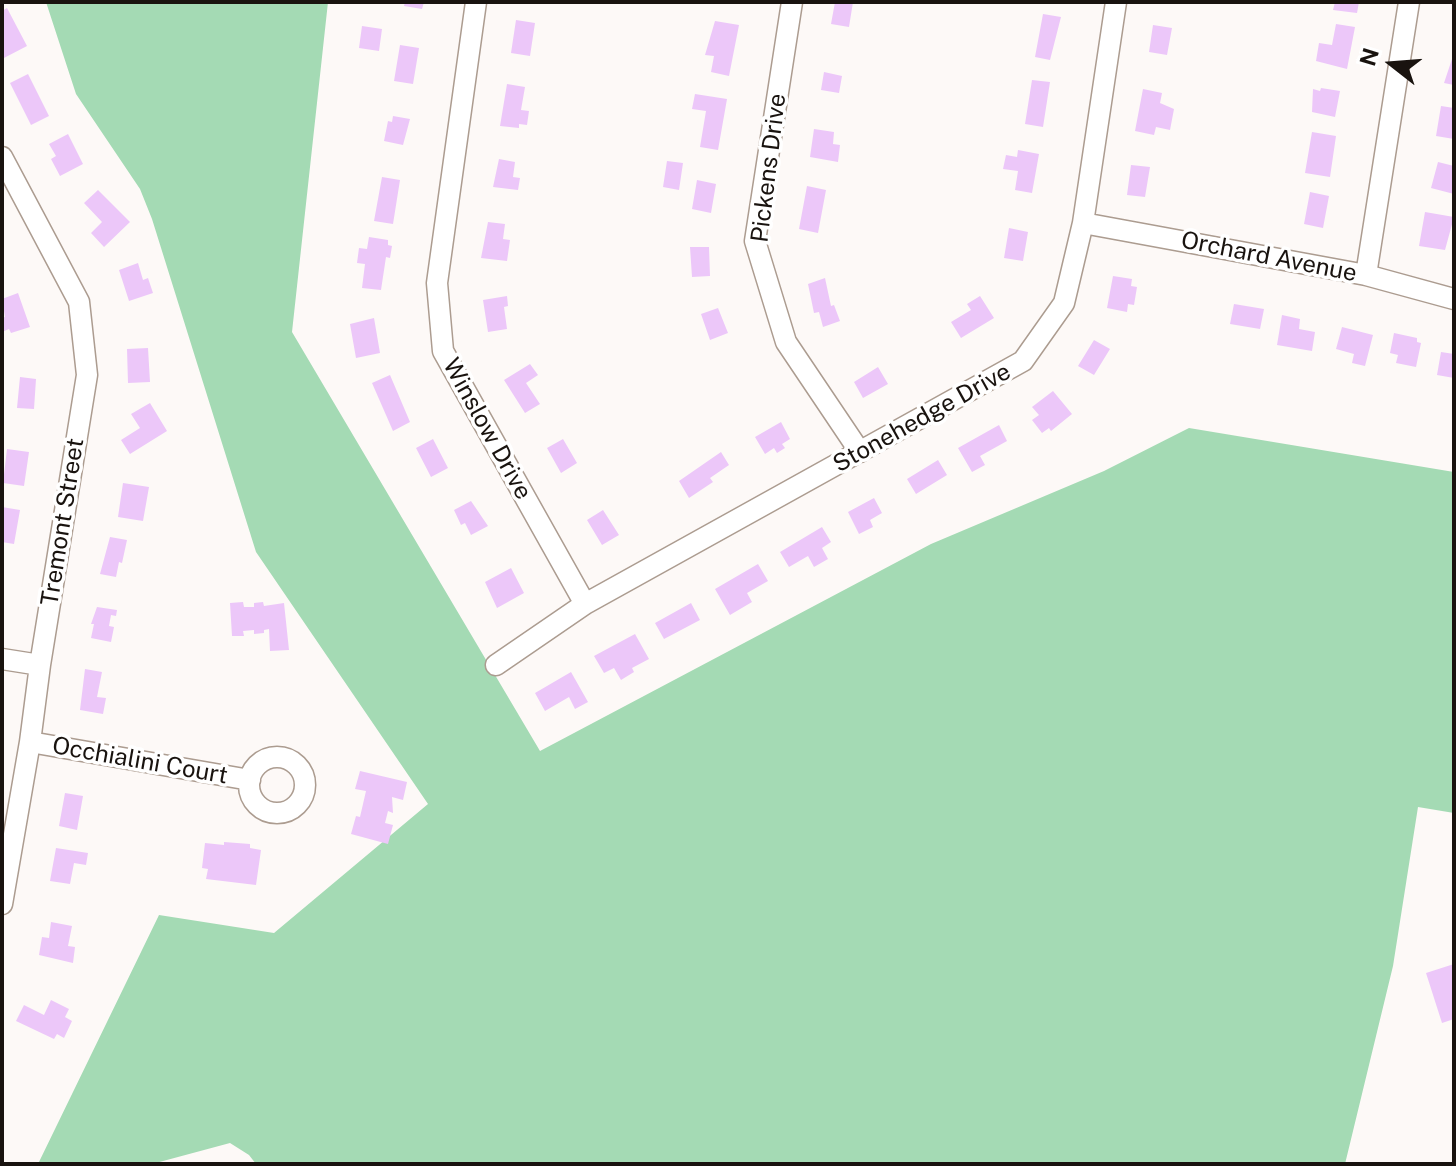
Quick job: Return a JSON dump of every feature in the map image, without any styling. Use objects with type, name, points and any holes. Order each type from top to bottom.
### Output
[{"type":"street","name":"Winslow Drive","points":[[476,2],[437,283],[443,351],[585,604]]},
{"type":"street","name":"Pickens Drive","points":[[792,2],[755,241],[786,342],[860,452]]},
{"type":"street","name":"Stonehedge Drive","points":[[496,665],[585,604],[1023,361],[1064,303],[1083,223],[1116,2]]},
{"type":"street","points":[[1366,275],[1409,2]]},
{"type":"street","name":"Tremont Street","points":[[2,157],[79,302],[87,375],[2,904]]},
{"type":"street","name":"Orchard Avenue","points":[[1083,223],[1366,275],[1454,299]]},
{"type":"street","points":[[2,659],[40,665]]},
{"type":"street","name":"Occhialini Court","points":[[30,742],[250,780]]},
{"type":"green space","points":[[46,2],[328,2],[292,332],[540,751],[931,544],[1104,471],[1189,428],[1454,472],[1454,813],[1418,807],[1393,966],[1345,1164],[256,1164],[249,1155],[230,1143],[152,1164],[38,1164],[159,915],[274,933],[428,804],[256,552],[152,219],[140,189],[76,94]]},
{"type":"building","points":[[405,2],[424,2],[422,9],[404,6]]},
{"type":"building","points":[[835,2],[853,2],[849,27],[831,24]]},
{"type":"building","points":[[1335,2],[1359,2],[1357,13],[1333,10]]},
{"type":"building","points":[[7,8],[27,46],[2,59],[2,11]]},
{"type":"building","points":[[1043,14],[1061,17],[1050,60],[1035,57]]},
{"type":"building","points":[[516,20],[535,23],[530,56],[511,53]]},
{"type":"building","points":[[715,21],[739,25],[729,76],[711,72],[714,56],[705,55]]},
{"type":"building","points":[[1336,24],[1355,27],[1347,69],[1316,61],[1319,43],[1332,45]]},
{"type":"building","points":[[1153,25],[1172,28],[1167,55],[1149,52]]},
{"type":"building","points":[[362,26],[382,29],[379,51],[359,48]]},
{"type":"building","points":[[400,45],[419,48],[413,84],[394,81]]},
{"type":"building","points":[[1454,56],[1454,85],[1444,83]]},
{"type":"building","points":[[824,72],[842,76],[839,93],[821,90]]},
{"type":"building","points":[[28,74],[49,116],[31,125],[10,83]]},
{"type":"building","points":[[1032,80],[1050,82],[1043,127],[1025,124]]},
{"type":"building","points":[[507,84],[525,87],[521,110],[529,111],[527,125],[519,124],[519,128],[500,126]]},
{"type":"building","points":[[1321,88],[1340,91],[1335,117],[1312,112],[1313,89],[1320,91]]},
{"type":"building","points":[[1143,89],[1162,93],[1160,103],[1174,109],[1170,130],[1156,127],[1154,135],[1135,131]]},
{"type":"building","points":[[695,94],[727,99],[718,150],[700,147],[706,111],[692,109]]},
{"type":"building","points":[[1441,106],[1454,108],[1454,139],[1436,136]]},
{"type":"building","points":[[393,116],[410,119],[403,145],[384,141],[388,121],[392,122]]},
{"type":"building","points":[[814,129],[834,132],[833,144],[840,145],[838,162],[810,157]]},
{"type":"building","points":[[1312,132],[1336,136],[1330,177],[1305,173]]},
{"type":"building","points":[[68,134],[83,164],[60,176],[51,159],[56,156],[49,144]]},
{"type":"building","points":[[1018,150],[1039,154],[1032,193],[1015,190],[1018,171],[1003,169],[1006,155],[1017,157]]},
{"type":"building","points":[[499,159],[515,162],[513,177],[520,178],[518,190],[493,187]]},
{"type":"building","points":[[667,161],[683,163],[679,190],[663,187]]},
{"type":"building","points":[[1438,162],[1454,166],[1454,194],[1431,188]]},
{"type":"building","points":[[1131,165],[1150,167],[1145,197],[1127,195]]},
{"type":"building","points":[[382,177],[400,180],[393,224],[374,221]]},
{"type":"building","points":[[697,180],[716,184],[711,213],[692,209]]},
{"type":"building","points":[[807,186],[826,190],[818,233],[799,229]]},
{"type":"building","points":[[98,190],[130,222],[104,247],[91,233],[102,222],[84,203]]},
{"type":"building","points":[[1310,192],[1329,196],[1323,228],[1304,224]]},
{"type":"building","points":[[1425,212],[1454,217],[1445,250],[1419,246]]},
{"type":"building","points":[[488,222],[505,224],[503,239],[510,240],[507,261],[481,258]]},
{"type":"building","points":[[1009,228],[1028,232],[1023,261],[1004,258]]},
{"type":"building","points":[[369,237],[388,240],[388,245],[392,246],[390,258],[386,257],[381,290],[362,288],[365,264],[357,263],[359,248],[367,249]]},
{"type":"building","points":[[690,247],[709,247],[710,276],[692,277]]},
{"type":"building","points":[[138,263],[143,280],[148,278],[153,293],[129,301],[119,270]]},
{"type":"building","points":[[1113,276],[1132,279],[1131,286],[1137,287],[1134,305],[1128,304],[1127,312],[1107,308]]},
{"type":"building","points":[[825,278],[831,306],[834,305],[840,321],[823,327],[819,312],[814,313],[808,284]]},
{"type":"building","points":[[18,293],[30,327],[11,333],[9,329],[2,332],[2,318],[5,317],[2,299]]},
{"type":"building","points":[[507,296],[508,306],[504,307],[507,329],[488,332],[483,300]]},
{"type":"building","points":[[980,296],[994,318],[961,338],[951,322],[971,310],[967,304]]},
{"type":"building","points":[[1234,304],[1264,309],[1260,329],[1230,324]]},
{"type":"building","points":[[718,308],[728,333],[710,340],[701,314]]},
{"type":"building","points":[[1282,315],[1300,319],[1299,329],[1315,332],[1312,351],[1277,345]]},
{"type":"building","points":[[374,318],[380,353],[356,358],[350,324]]},
{"type":"building","points":[[1342,327],[1373,335],[1365,366],[1352,363],[1354,354],[1336,349]]},
{"type":"building","points":[[1394,333],[1417,338],[1417,342],[1421,343],[1416,367],[1396,363],[1398,355],[1390,353]]},
{"type":"building","points":[[1094,340],[1110,349],[1094,375],[1078,366]]},
{"type":"building","points":[[148,348],[150,382],[128,383],[127,349]]},
{"type":"building","points":[[1441,352],[1454,354],[1454,378],[1437,375]]},
{"type":"building","points":[[530,364],[538,375],[526,383],[540,404],[525,413],[504,380]]},
{"type":"building","points":[[878,367],[888,384],[863,398],[854,382]]},
{"type":"building","points":[[390,375],[410,422],[393,431],[372,383]]},
{"type":"building","points":[[20,377],[36,379],[34,409],[17,408]]},
{"type":"building","points":[[1053,391],[1072,414],[1051,431],[1049,428],[1042,433],[1032,420],[1039,415],[1032,407]]},
{"type":"building","points":[[150,403],[167,431],[130,454],[121,440],[140,428],[131,414]]},
{"type":"building","points":[[781,422],[790,439],[782,444],[785,448],[777,453],[774,448],[765,454],[755,437]]},
{"type":"building","points":[[999,425],[1007,441],[980,456],[985,465],[972,472],[958,448]]},
{"type":"building","points":[[433,439],[448,468],[431,477],[416,448]]},
{"type":"building","points":[[563,439],[577,463],[561,473],[547,448]]},
{"type":"building","points":[[7,449],[29,452],[24,486],[3,483]]},
{"type":"building","points":[[721,452],[729,465],[710,478],[713,482],[689,498],[679,481]]},
{"type":"building","points":[[938,460],[947,475],[916,494],[907,479]]},
{"type":"building","points":[[123,483],[149,487],[143,521],[118,517]]},
{"type":"building","points":[[874,498],[882,513],[870,520],[873,527],[859,534],[848,512]]},
{"type":"building","points":[[471,501],[488,526],[471,535],[465,523],[461,525],[454,510]]},
{"type":"building","points":[[2,507],[20,510],[14,544],[2,542]]},
{"type":"building","points":[[603,510],[619,535],[602,545],[587,520]]},
{"type":"building","points":[[822,527],[831,542],[822,548],[828,559],[814,567],[808,556],[789,567],[780,552]]},
{"type":"building","points":[[110,537],[127,540],[116,577],[100,574]]},
{"type":"building","points":[[758,564],[768,581],[747,593],[752,602],[730,615],[715,589]]},
{"type":"building","points":[[511,568],[524,593],[497,608],[485,582]]},
{"type":"building","points":[[243,602],[244,607],[254,607],[254,603],[263,602],[264,606],[284,603],[289,650],[270,651],[269,629],[264,633],[243,631],[244,636],[232,636],[230,603]]},
{"type":"building","points":[[691,603],[700,620],[664,639],[655,623]]},
{"type":"building","points":[[97,607],[117,610],[116,616],[111,615],[109,626],[114,627],[111,642],[91,638],[94,624],[91,624]]},
{"type":"building","points":[[635,634],[649,659],[632,668],[634,672],[621,680],[614,668],[604,673],[594,656]]},
{"type":"building","points":[[85,669],[102,672],[97,697],[106,698],[103,714],[80,710]]},
{"type":"building","points":[[571,672],[588,702],[575,709],[569,697],[545,711],[535,693]]},
{"type":"building","points":[[360,771],[407,782],[403,800],[392,797],[393,813],[388,811],[385,823],[393,825],[388,844],[351,834],[356,816],[360,817],[366,791],[355,789]]},
{"type":"building","points":[[65,793],[83,796],[77,830],[59,826]]},
{"type":"building","points":[[224,842],[250,844],[250,848],[261,850],[256,885],[206,879],[208,869],[202,868],[205,843],[224,845]]},
{"type":"building","points":[[56,848],[88,853],[86,865],[74,863],[70,884],[50,881]]},
{"type":"building","points":[[51,922],[72,926],[68,946],[75,947],[73,963],[39,955],[42,937],[49,938]]},
{"type":"building","points":[[1454,964],[1454,1019],[1442,1023],[1426,973]]},
{"type":"building","points":[[51,1000],[69,1009],[65,1017],[72,1021],[64,1038],[57,1034],[54,1039],[16,1021],[24,1005],[44,1015]]}]
